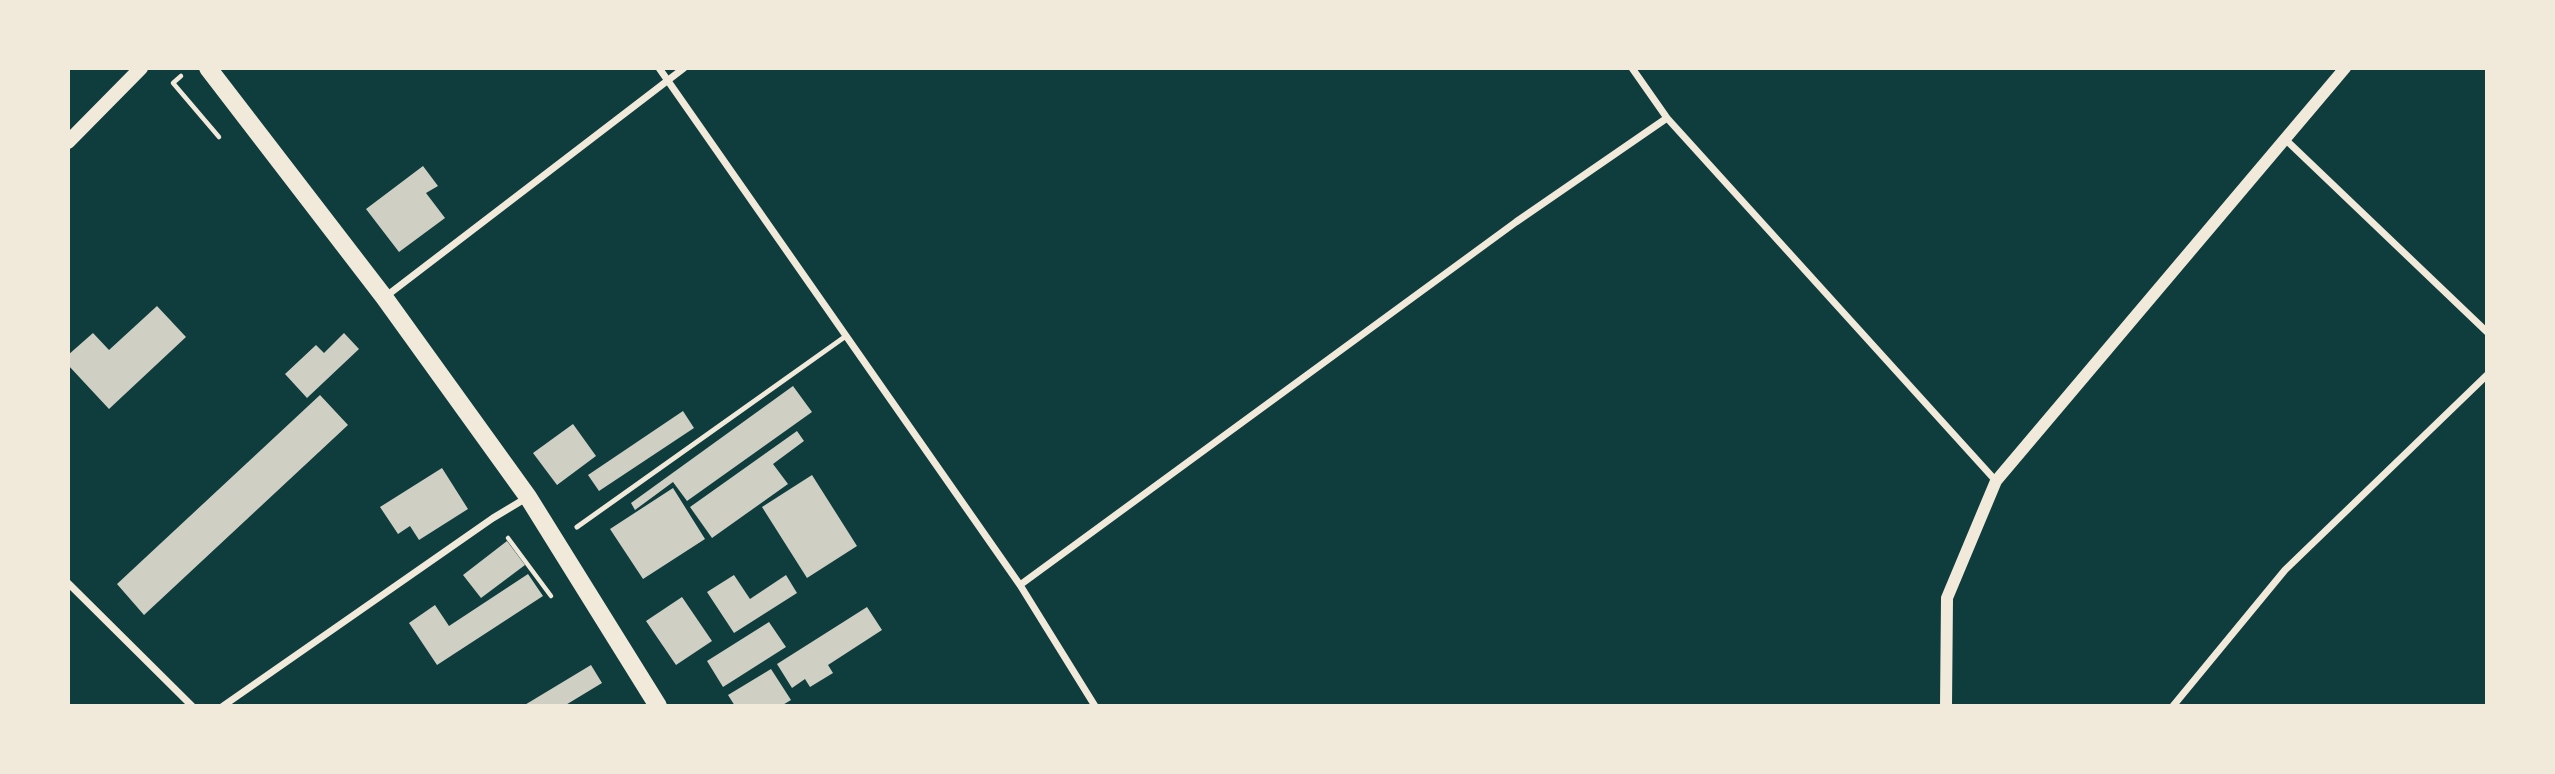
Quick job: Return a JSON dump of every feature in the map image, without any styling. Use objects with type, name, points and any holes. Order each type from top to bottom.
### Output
[{"type":"main road","points":[[68,142],[141,68]]},
{"type":"main road","points":[[208,68],[384,297],[528,496],[658,706]]},
{"type":"street","points":[[659,68],[1020,585],[1095,706]]},
{"type":"street","points":[[384,297],[684,68]]},
{"type":"street","points":[[1632,68],[1667,118],[1996,481]]},
{"type":"street","points":[[1945,706],[1947,598],[1996,481],[2346,68]]},
{"type":"street","points":[[1020,585],[1516,222],[1667,118]]},
{"type":"street","points":[[2286,140],[2487,332]]},
{"type":"street","points":[[2173,706],[2285,570],[2487,374]]},
{"type":"street","points":[[223,706],[528,496]]},
{"type":"street","points":[[68,583],[192,706]]},
{"type":"lane","points":[[577,527],[846,336]]},
{"type":"building","points":[[423,166],[438,186],[426,193],[445,218],[399,252],[366,209]]},
{"type":"building","points":[[157,306],[186,337],[109,409],[68,365],[68,355],[93,333],[109,350]]},
{"type":"building","points":[[344,333],[359,349],[307,398],[285,374],[316,345],[324,353]]},
{"type":"building","points":[[793,386],[812,412],[687,501],[673,482],[635,510],[631,503]]},
{"type":"building","points":[[320,395],[348,425],[144,615],[117,584]]},
{"type":"building","points":[[683,411],[694,428],[599,491],[588,475]]},
{"type":"building","points":[[573,424],[596,456],[557,485],[533,453]]},
{"type":"building","points":[[797,431],[804,441],[773,464],[788,484],[712,538],[690,507]]},
{"type":"building","points":[[442,468],[468,509],[419,540],[410,526],[398,534],[380,507]]},
{"type":"building","points":[[812,475],[857,546],[807,578],[762,507]]},
{"type":"building","points":[[673,488],[705,539],[643,579],[610,529]]},
{"type":"building","points":[[507,541],[525,565],[481,598],[463,575]]},
{"type":"building","points":[[528,574],[543,596],[437,665],[409,623],[435,605],[449,626]]},
{"type":"building","points":[[734,575],[750,599],[786,575],[797,593],[734,633],[707,592]]},
{"type":"building","points":[[682,597],[712,641],[676,665],[646,621]]},
{"type":"building","points":[[867,607],[882,630],[828,665],[833,673],[810,687],[805,679],[792,688],[777,664]]},
{"type":"building","points":[[769,622],[786,647],[723,687],[707,661]]},
{"type":"building","points":[[591,665],[602,683],[564,706],[523,706]]},
{"type":"building","points":[[771,669],[791,700],[781,706],[735,706],[728,695]]}]
